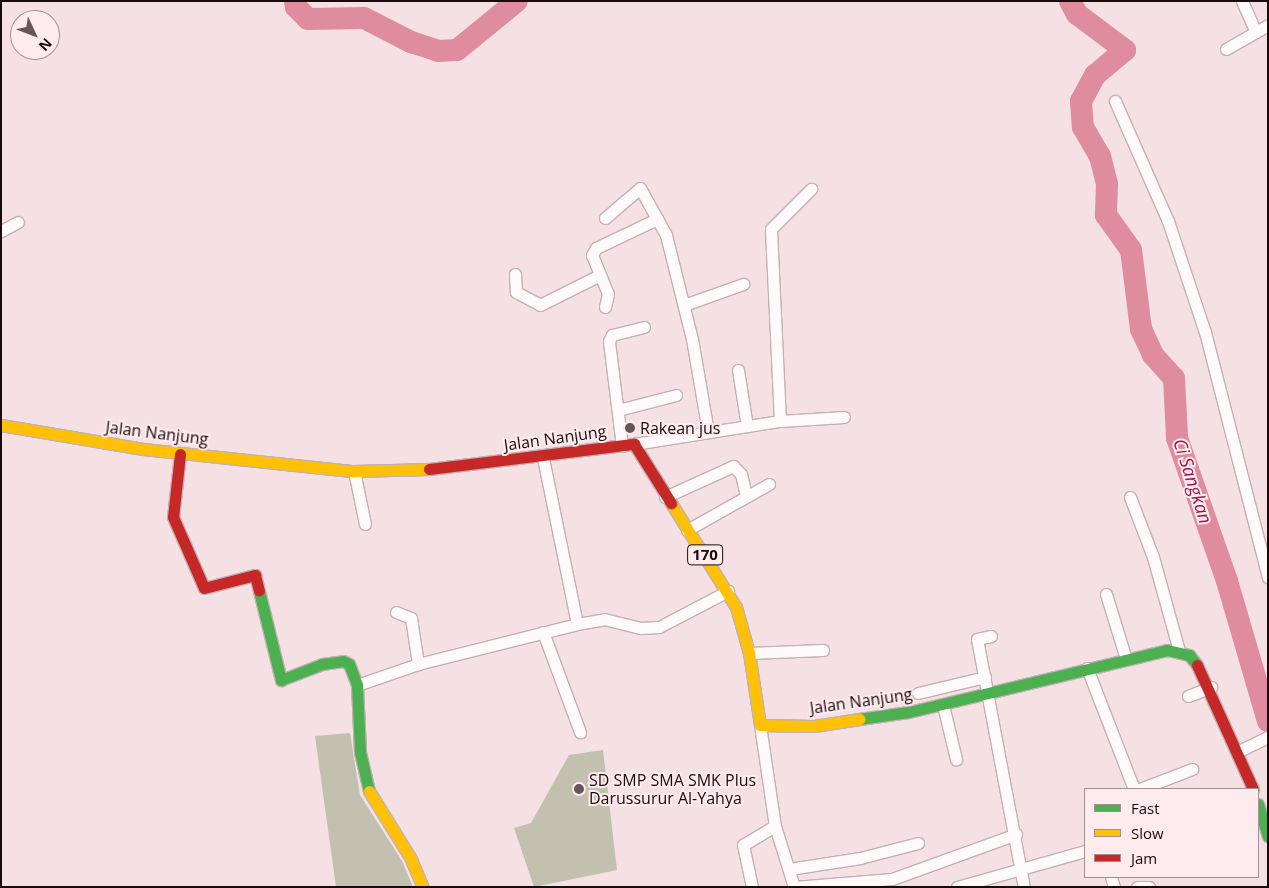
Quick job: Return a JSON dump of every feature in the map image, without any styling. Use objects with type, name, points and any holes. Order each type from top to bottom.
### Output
[{"type":"main road","name":"Jalan Nanjung","points":[[1,426],[180,454],[354,471],[402,472],[543,458],[634,444]]},
{"type":"main road","name":"170","points":[[634,444],[665,497],[728,591],[744,629],[760,725]]},
{"type":"main road","points":[[180,454],[173,517],[204,588],[211,590],[253,574],[279,679],[343,660],[349,664],[357,685],[360,752],[369,793],[410,857],[423,887]]},
{"type":"main road","name":"Jalan Nanjung","points":[[760,725],[823,725],[944,705],[1126,659],[1179,651]]},
{"type":"main road","points":[[1179,651],[1196,662],[1210,687],[1239,751],[1249,788]]},
{"type":"main road","points":[[1260,819],[1268,836]]},
{"type":"street","points":[[1242,1],[1256,32]]},
{"type":"street","points":[[1226,49],[1268,26]]},
{"type":"street","points":[[1116,101],[1168,221],[1205,332],[1268,577]]},
{"type":"street","points":[[605,218],[640,188],[666,236],[684,305],[708,432]]},
{"type":"street","points":[[780,421],[771,229],[811,189]]},
{"type":"street","points":[[605,307],[608,294],[592,255],[596,248],[657,218]]},
{"type":"street","points":[[1,231],[18,222]]},
{"type":"street","points":[[515,274],[516,292],[540,305],[600,275]]},
{"type":"street","points":[[684,305],[743,284]]},
{"type":"street","points":[[622,446],[610,337],[644,327]]},
{"type":"street","points":[[738,370],[747,426]]},
{"type":"street","points":[[618,410],[676,395]]},
{"type":"street","points":[[634,444],[780,421],[844,417]]},
{"type":"street","points":[[543,458],[577,624]]},
{"type":"street","points":[[665,497],[733,466],[741,474],[746,496]]},
{"type":"street","points":[[354,471],[365,524]]},
{"type":"street","points":[[687,530],[769,484]]},
{"type":"street","points":[[1130,497],[1152,557],[1179,651]]},
{"type":"street","points":[[357,685],[418,664],[577,624],[604,619],[640,628],[659,627],[728,591]]},
{"type":"street","points":[[1106,594],[1126,659]]},
{"type":"street","points":[[396,612],[411,618],[418,664]]},
{"type":"street","points":[[543,632],[580,732]]},
{"type":"street","points":[[991,636],[977,639],[1016,834],[1024,887]]},
{"type":"street","points":[[749,652],[823,650]]},
{"type":"street","points":[[1087,668],[1134,788]]},
{"type":"street","points":[[918,693],[984,678]]},
{"type":"street","points":[[1188,696],[1210,687]]},
{"type":"street","points":[[944,705],[956,759]]},
{"type":"street","points":[[760,725],[775,826],[794,887],[892,879],[1016,834]]},
{"type":"street","points":[[1239,751],[1265,739]]},
{"type":"street","points":[[1143,788],[1192,769]]},
{"type":"street","points":[[752,887],[743,845],[775,826]]},
{"type":"street","points":[[789,869],[860,858],[918,843]]},
{"type":"street","points":[[957,887],[1084,850]]},
{"type":"street","points":[[1137,887],[1149,887]]},
{"type":"building","points":[[350,733],[360,795],[402,861],[413,887],[336,887],[315,736]]},
{"type":"building","name":"SD SMP SMA SMK Plus Darussurur Al-Yahya","points":[[603,750],[617,870],[534,887],[514,828],[531,823],[569,755]]},
{"type":"waterway","name":"Ci Sangkan","points":[[295,1],[296,7],[308,19],[364,18],[411,42],[438,51],[457,50],[517,1]]},
{"type":"waterway","name":"Ci Sangkan","points":[[1070,1],[1077,14],[1125,50],[1095,75],[1081,101],[1083,127],[1100,156],[1107,184],[1106,215],[1131,250],[1141,329],[1153,355],[1174,378],[1177,438],[1227,581],[1268,721]]},
{"type":"traffic: fast","points":[[259,591],[281,680],[322,664],[343,661],[349,664],[357,685],[360,752],[369,791]]},
{"type":"traffic: fast","points":[[859,719],[909,712],[1167,650],[1189,655],[1197,665]]},
{"type":"traffic: fast","points":[[1259,807],[1268,836]]},
{"type":"traffic: slow","points":[[1,425],[143,449],[354,471],[429,469]]},
{"type":"traffic: slow","points":[[671,503],[736,607],[749,653],[760,725],[814,726],[859,719]]},
{"type":"traffic: slow","points":[[369,791],[410,857],[423,887]]},
{"type":"traffic: jam","points":[[429,469],[634,444],[671,503]]},
{"type":"traffic: jam","points":[[180,454],[173,517],[204,588],[255,575],[259,591]]},
{"type":"traffic: jam","points":[[1197,665],[1253,788]]},
{"type":"place","name":"Rakean jus","points":[[630,428]]},
{"type":"place","name":"SD SMP SMA SMK Plus Darussurur Al-Yahya","points":[[579,789]]}]
